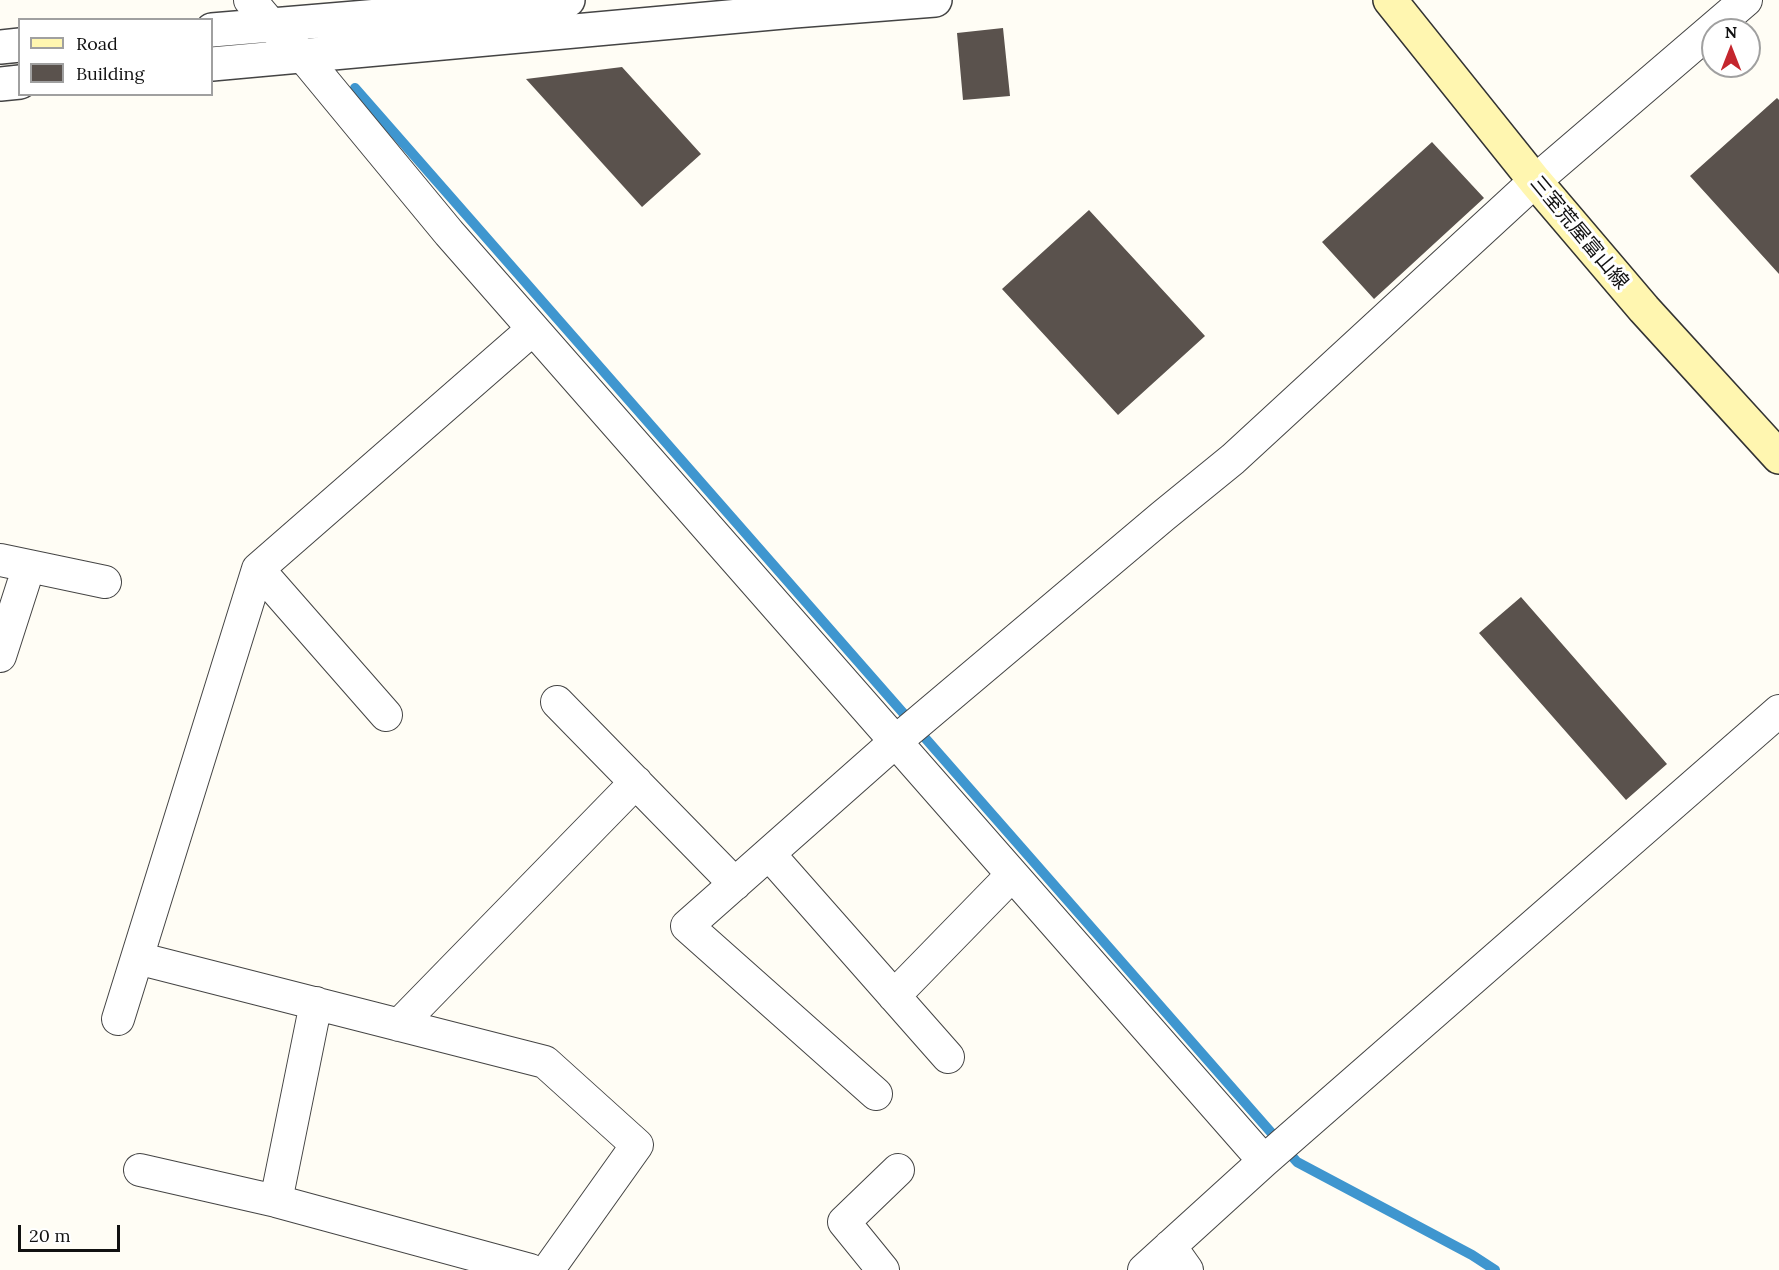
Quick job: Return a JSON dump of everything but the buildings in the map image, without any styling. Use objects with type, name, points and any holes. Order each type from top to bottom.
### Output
[{"type":"main road","name":"三室荒屋富山線","points":[[1390,0],[1535,182],[1644,309],[1779,457]]},
{"type":"street","points":[[250,0],[272,26],[302,55],[449,233],[1264,1161]]},
{"type":"street","points":[[213,30],[568,0]]},
{"type":"street","points":[[213,64],[935,0]]},
{"type":"street","points":[[876,1094],[687,926],[895,742],[1233,459],[1535,182],[1746,0]]},
{"type":"street","points":[[0,47],[18,45]]},
{"type":"street","points":[[0,84],[18,82]]},
{"type":"street","points":[[118,1020],[258,569],[533,329]]},
{"type":"street","points":[[0,656],[15,563],[105,582]]},
{"type":"street","points":[[258,569],[386,715]]},
{"type":"street","points":[[557,702],[735,884]]},
{"type":"street","points":[[1144,1270],[1179,1258],[1264,1161],[1779,711]]},
{"type":"street","points":[[399,1025],[636,782]]},
{"type":"street","points":[[769,854],[948,1057]]},
{"type":"street","points":[[894,996],[1012,875]]},
{"type":"street","points":[[137,958],[545,1062],[637,1145],[548,1270]]},
{"type":"street","points":[[276,1201],[315,1003]]},
{"type":"street","points":[[140,1170],[276,1201],[456,1260],[530,1270]]},
{"type":"street","points":[[869,1265],[844,1222],[898,1170]]},
{"type":"waterway","points":[[355,88],[1297,1162],[1472,1255],[1495,1270]]}]
